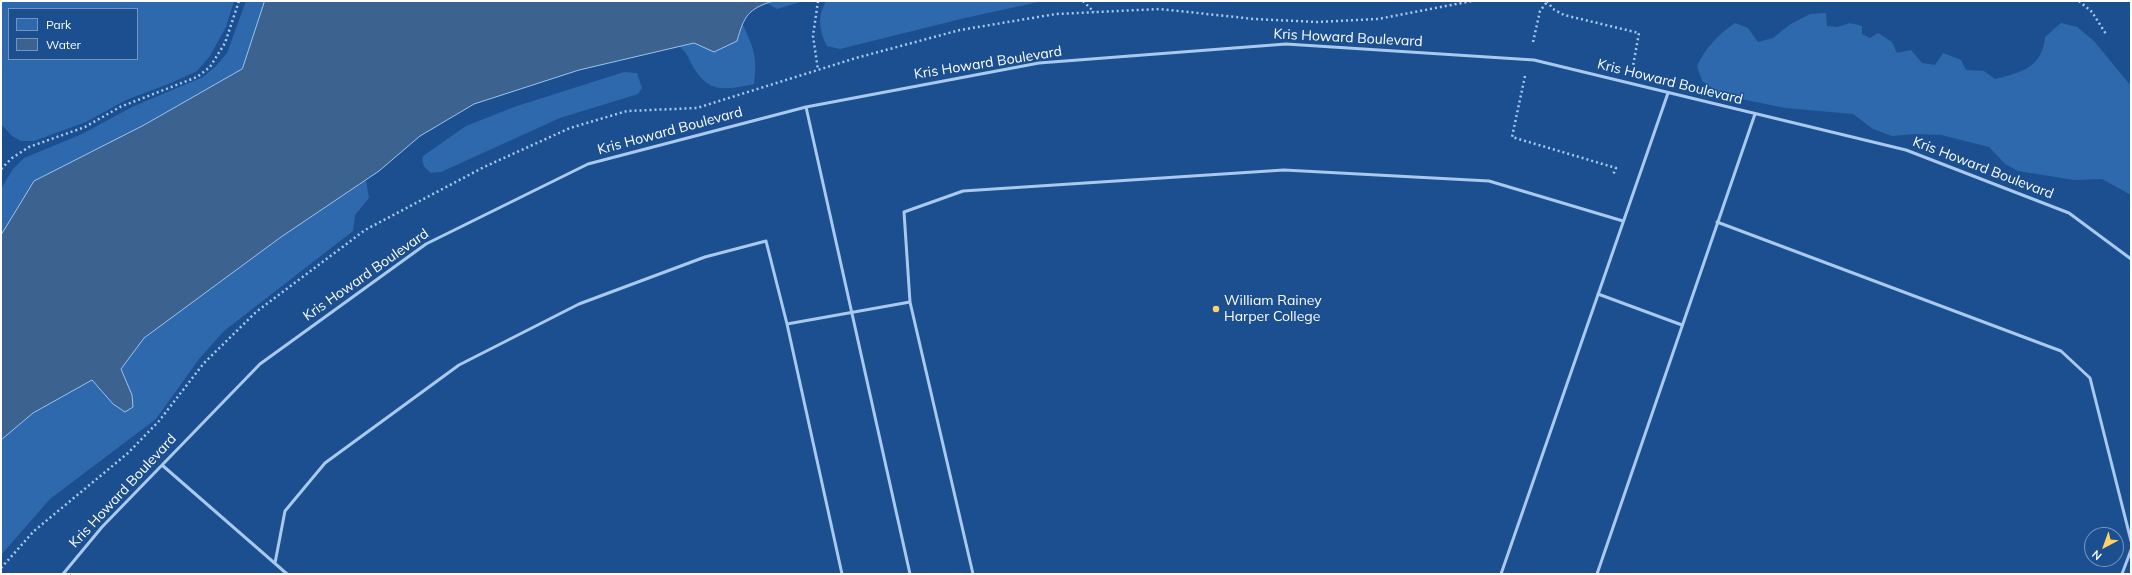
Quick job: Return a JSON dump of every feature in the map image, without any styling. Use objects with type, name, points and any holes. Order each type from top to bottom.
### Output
[{"type":"lane","name":"Kris Howard Boulevard","points":[[63,574],[102,527],[260,364],[426,244],[588,164],[806,107],[1039,63],[1286,44],[1529,60],[1631,83],[1906,150],[2069,213],[2131,259]]},
{"type":"lane","points":[[1501,574],[1668,93]]},
{"type":"lane","points":[[806,107],[910,574]]},
{"type":"lane","points":[[1597,574],[1755,114]]},
{"type":"lane","points":[[973,574],[910,302],[904,212],[963,191],[1284,170],[1489,182],[1623,221]]},
{"type":"lane","points":[[1717,222],[2061,351],[2090,378],[2131,541]]},
{"type":"lane","points":[[275,563],[285,511],[325,463],[459,365],[579,304],[705,257],[766,242],[787,324],[842,574]]},
{"type":"lane","points":[[1598,294],[1682,325]]},
{"type":"lane","points":[[787,324],[910,302]]},
{"type":"lane","points":[[162,465],[287,574]]},
{"type":"lane","points":[[2122,574],[2131,550]]},
{"type":"path","points":[[1,169],[12,158],[29,147],[85,127],[120,108],[197,77],[210,67],[225,43],[238,1]]},
{"type":"path","points":[[818,1],[813,36],[818,70]]},
{"type":"path","points":[[1083,1],[1094,12]]},
{"type":"path","points":[[1,568],[34,531],[128,453],[160,420],[204,363],[256,312],[365,230],[484,167],[570,128],[627,111],[697,108],[818,70],[960,30],[1056,14],[1160,9],[1254,19],[1317,22],[1378,19],[1472,1]]},
{"type":"path","points":[[1613,175],[1616,168],[1512,136],[1540,11],[1547,1],[1553,9],[1564,15],[1592,20],[1639,33],[1631,83]]},
{"type":"path","points":[[2079,1],[2092,12],[2106,34]]},
{"type":"green space","points":[[1,1],[234,1],[226,27],[210,56],[197,71],[171,83],[126,100],[86,122],[34,141],[21,141],[12,136],[1,124]]},
{"type":"green space","points":[[246,1],[265,1],[242,69],[144,125],[34,181],[1,235],[1,189],[13,169],[24,158],[82,134],[132,107],[203,77],[216,66],[227,53]]},
{"type":"green space","points":[[773,1],[804,1],[777,9],[767,3]]},
{"type":"green space","points":[[826,1],[1043,1],[965,18],[840,49],[827,46],[822,35],[820,18]]},
{"type":"green space","points":[[1826,13],[1827,26],[1837,27],[1850,23],[1862,26],[1862,34],[1870,38],[1878,33],[1892,42],[1897,53],[1911,50],[1922,63],[1935,65],[1943,53],[1961,60],[1966,70],[1984,71],[1995,79],[2022,71],[2035,62],[2040,56],[2045,37],[2061,23],[2077,27],[2094,41],[2131,86],[2131,195],[2102,179],[2074,180],[2018,171],[2005,164],[1989,147],[1941,135],[1915,134],[1892,136],[1873,129],[1853,114],[1785,108],[1722,95],[1702,81],[1697,66],[1704,53],[1723,32],[1735,23],[1748,28],[1758,42],[1773,38],[1789,25],[1810,14]]},
{"type":"green space","points":[[742,23],[754,52],[754,84],[734,88],[718,88],[704,81],[692,65],[686,53],[680,47],[694,43],[737,41]]},
{"type":"green space","points":[[624,72],[637,73],[642,88],[638,94],[560,118],[441,172],[431,173],[423,164],[423,156],[466,126],[514,107]]},
{"type":"green space","points":[[366,180],[369,198],[355,215],[353,231],[224,331],[199,359],[156,419],[50,499],[1,555],[1,440],[33,413],[92,380],[113,404],[132,395],[121,369],[143,338],[281,237]]},
{"type":"water","points":[[265,1],[773,1],[758,7],[748,15],[742,25],[737,41],[714,52],[694,43],[579,70],[474,104],[420,136],[379,171],[281,237],[144,338],[121,369],[132,395],[133,407],[125,412],[113,404],[92,380],[33,413],[1,440],[1,235],[34,181],[144,125],[242,69]]},
{"type":"place","name":"William Rainey Harper College","points":[[1216,309]]}]
